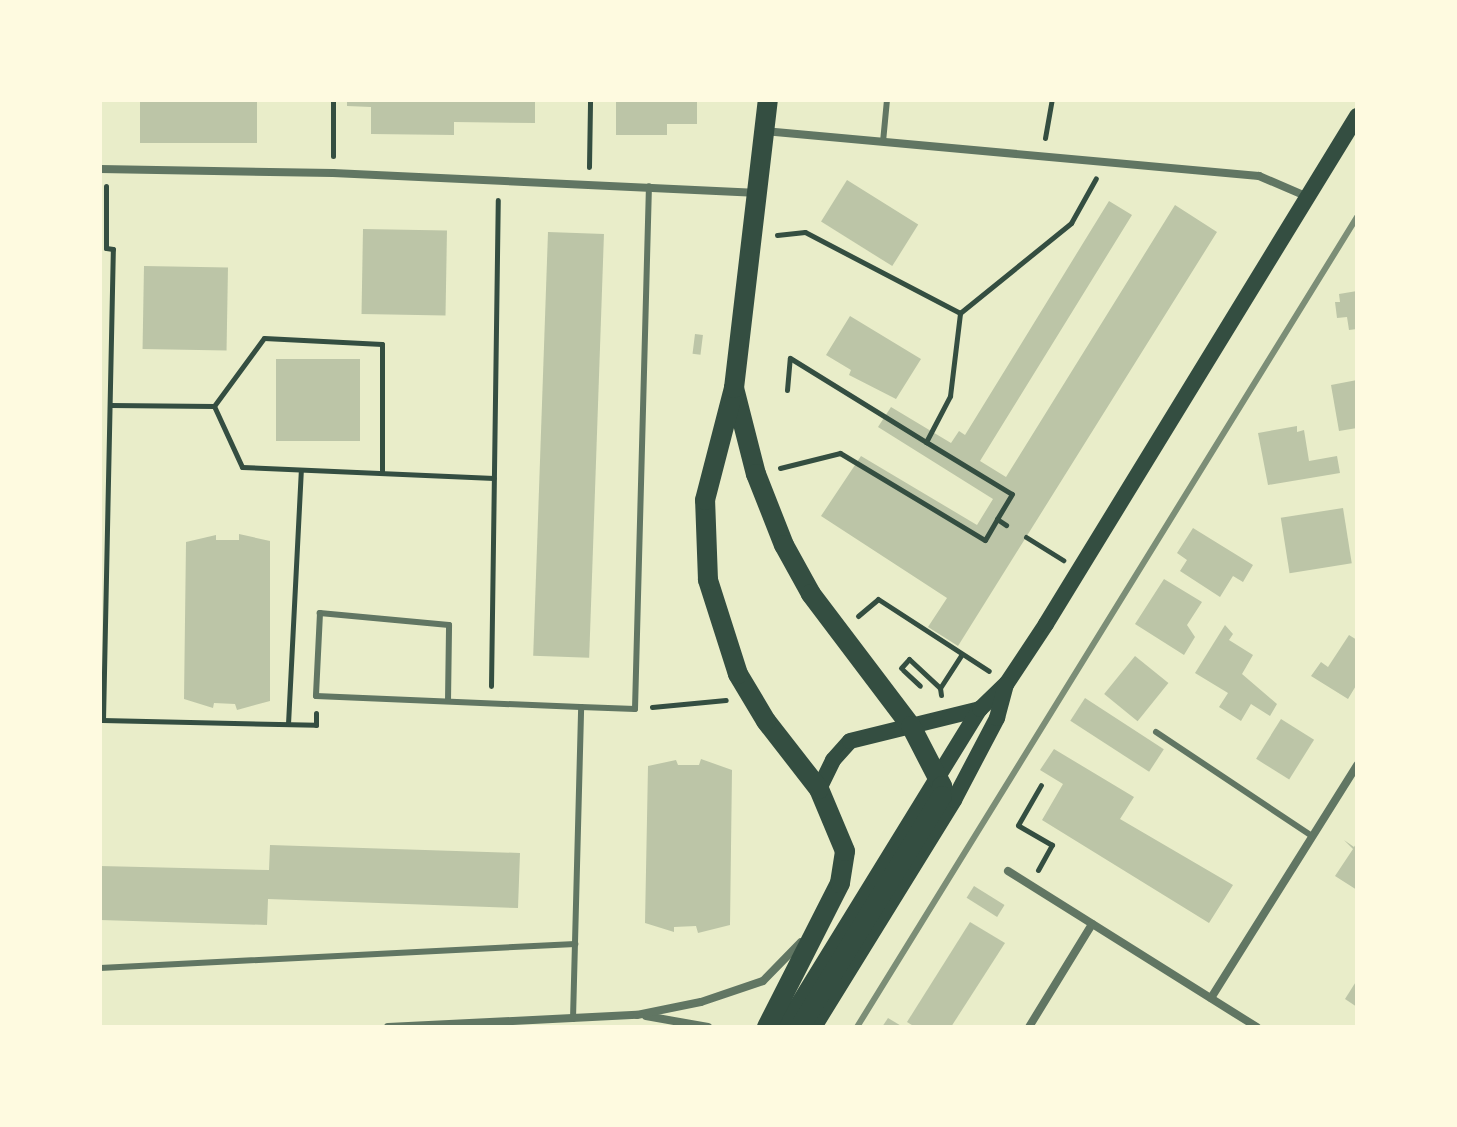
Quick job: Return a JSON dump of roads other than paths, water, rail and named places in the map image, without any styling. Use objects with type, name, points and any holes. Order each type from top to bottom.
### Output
[{"type":"main road","points":[[767,1027],[840,883],[845,851],[819,789],[751,697],[719,624],[705,543],[710,467],[734,388],[768,100]]},
{"type":"main road","points":[[784,1027],[980,709],[1007,683],[1079,570],[1357,116]]},
{"type":"main road","points":[[734,388],[756,474],[784,545],[811,594],[911,726],[938,775],[942,796],[800,1027]]},
{"type":"main road","points":[[814,1027],[954,800],[997,718],[1007,683]]},
{"type":"main road","points":[[819,789],[833,760],[850,741],[980,709]]},
{"type":"street","points":[[763,131],[1259,176],[1308,197]]},
{"type":"street","points":[[103,169],[498,179],[755,193]]},
{"type":"street","points":[[1211,998],[1357,765]]},
{"type":"street","points":[[1008,871],[1257,1027]]},
{"type":"street","points":[[388,1027],[637,1015],[747,990],[763,981],[823,921]]},
{"type":"street","points":[[1029,1027],[1092,924]]},
{"type":"street","points":[[637,1015],[708,1027]]},
{"type":"lane","points":[[883,142],[887,100]]},
{"type":"lane","points":[[448,701],[449,625],[320,613],[316,696],[635,709],[649,186]]},
{"type":"lane","points":[[573,1019],[581,707]]},
{"type":"lane","points":[[1156,732],[1312,836]]},
{"type":"lane","points":[[100,968],[575,944]]},
{"type":"railway","points":[[857,1027],[1357,217]]}]
